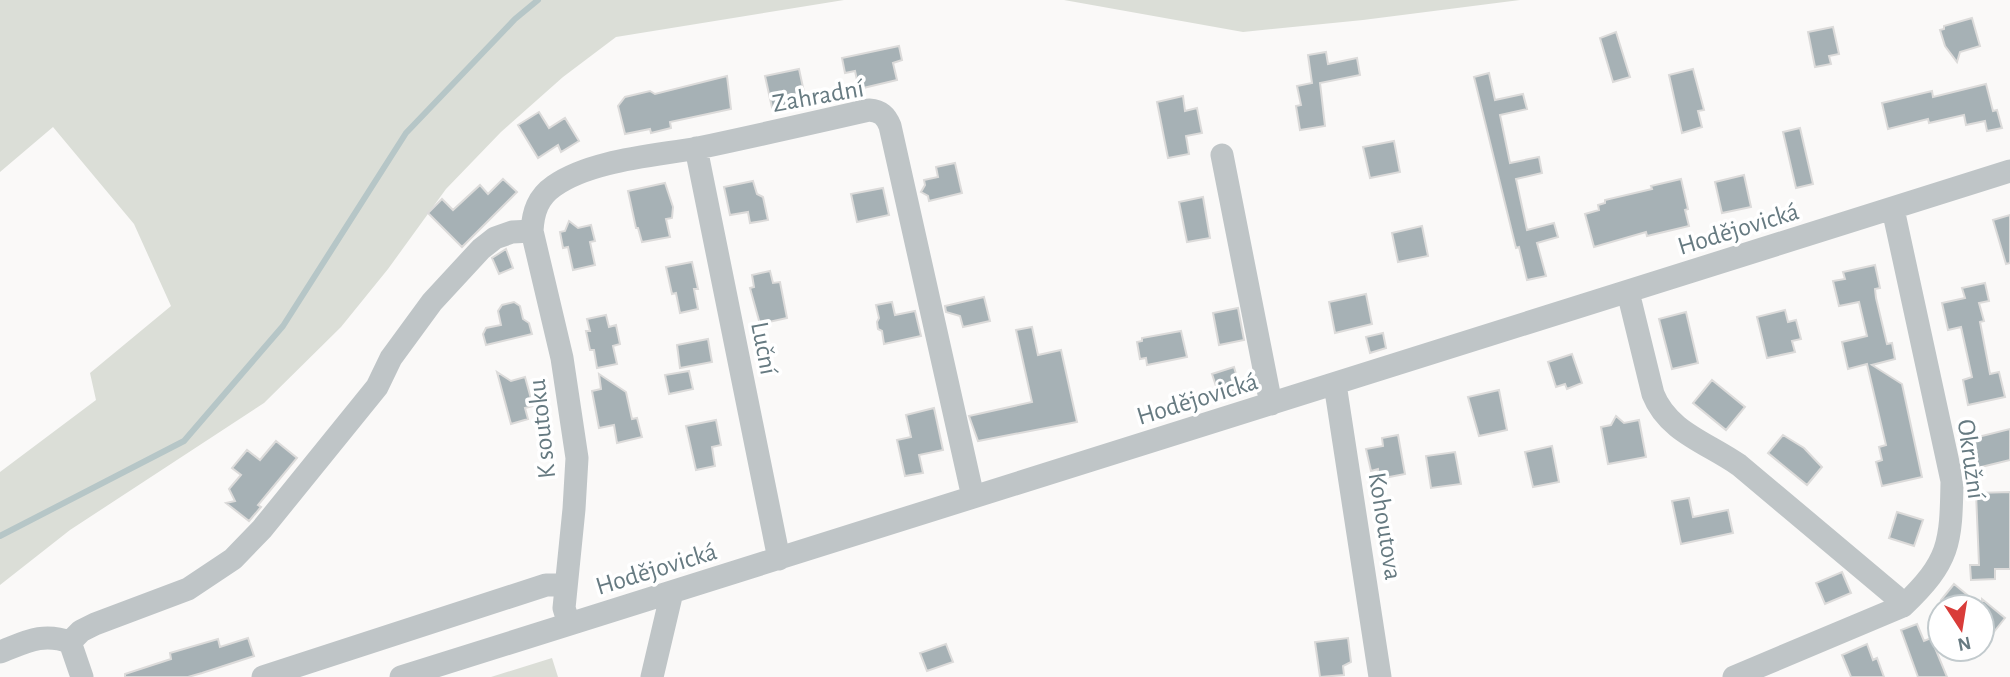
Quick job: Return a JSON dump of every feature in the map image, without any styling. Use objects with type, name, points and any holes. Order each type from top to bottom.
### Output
[{"type":"street","name":"Zahradní","points":[[532,231],[538,202],[558,184],[592,169],[869,110],[878,111],[887,118],[890,127],[973,497]]},
{"type":"street","name":"Luční","points":[[696,148],[779,559]]},
{"type":"street","points":[[1222,155],[1271,404]]},
{"type":"street","name":"Hodějovická","points":[[401,677],[2010,171]]},
{"type":"street","name":"Okružní","points":[[1742,676],[1903,606],[1924,586],[1943,559],[1951,526],[1952,481],[1893,209]]},
{"type":"street","name":"K soutoku","points":[[532,231],[562,358],[577,458],[564,608],[569,624]]},
{"type":"street","points":[[70,642],[95,624],[188,589],[233,559],[262,529],[377,387],[391,358],[432,302],[481,249],[495,238],[512,232],[532,231]]},
{"type":"street","points":[[1628,292],[1653,394],[1666,416],[1689,436],[1739,465],[1895,596],[1903,606]]},
{"type":"street","name":"Kohoutova","points":[[1335,384],[1380,677]]},
{"type":"street","points":[[263,677],[546,585],[566,586]]},
{"type":"street","points":[[652,677],[672,592]]},
{"type":"street","points":[[0,652],[42,637],[56,637],[70,642]]},
{"type":"street","points":[[70,642],[82,677]]},
{"type":"shaded area","points":[[0,0],[844,0],[616,37],[563,77],[501,132],[446,189],[388,269],[341,327],[264,403],[70,530],[0,585],[0,472],[96,400],[90,373],[171,306],[134,224],[53,127],[0,172]]},
{"type":"shaded area","points":[[1064,0],[1520,0],[1243,32]]},
{"type":"shaded area","points":[[552,658],[558,677],[491,677]]},
{"type":"building","points":[[1972,18],[1980,46],[1960,52],[1957,62],[1945,46],[1940,30],[1944,29],[1944,26]]},
{"type":"building","points":[[1833,27],[1839,54],[1829,56],[1831,64],[1815,67],[1808,32]]},
{"type":"building","points":[[1616,32],[1630,77],[1613,82],[1600,38]]},
{"type":"building","points":[[899,46],[902,60],[893,63],[897,80],[859,89],[855,71],[845,73],[842,58]]},
{"type":"building","points":[[1326,52],[1328,64],[1357,58],[1360,75],[1320,83],[1325,126],[1300,130],[1296,106],[1301,105],[1297,86],[1312,83],[1308,55]]},
{"type":"building","points":[[799,69],[807,106],[773,112],[765,76]]},
{"type":"building","points":[[1693,69],[1704,110],[1698,111],[1702,127],[1682,133],[1669,75]]},
{"type":"building","points":[[1489,73],[1495,100],[1523,94],[1527,109],[1500,115],[1510,163],[1539,157],[1542,173],[1516,179],[1527,230],[1554,223],[1558,237],[1537,243],[1546,276],[1527,280],[1519,247],[1516,248],[1474,77]]},
{"type":"building","points":[[727,76],[731,109],[670,122],[671,128],[651,133],[650,129],[625,134],[618,106],[625,97],[650,91],[655,94]]},
{"type":"building","points":[[1986,84],[1993,111],[1997,110],[2002,128],[1987,131],[1985,121],[1966,125],[1964,115],[1929,123],[1928,119],[1888,129],[1882,103],[1932,91],[1933,97]]},
{"type":"building","points":[[1183,96],[1185,111],[1197,108],[1202,133],[1186,136],[1189,154],[1168,158],[1157,102]]},
{"type":"building","points":[[539,112],[549,128],[565,118],[579,141],[561,152],[558,145],[538,158],[518,125]]},
{"type":"building","points":[[1800,128],[1813,184],[1796,188],[1783,132]]},
{"type":"building","points":[[1394,141],[1400,172],[1370,178],[1363,147]]},
{"type":"building","points":[[955,163],[962,193],[929,201],[928,196],[921,192],[925,185],[924,180],[938,177],[936,167]]},
{"type":"building","points":[[1744,175],[1751,207],[1722,213],[1715,182]]},
{"type":"building","points":[[503,179],[517,192],[462,247],[428,213],[442,199],[453,210],[480,185],[488,194]]},
{"type":"building","points":[[1681,179],[1689,226],[1647,236],[1646,232],[1594,247],[1585,214],[1599,210],[1598,205],[1605,203],[1605,200]]},
{"type":"building","points":[[753,181],[757,194],[763,197],[768,220],[750,223],[748,212],[730,215],[724,187]]},
{"type":"building","points":[[665,183],[673,207],[672,218],[666,219],[670,237],[642,242],[628,191]]},
{"type":"building","points":[[883,188],[889,215],[857,222],[851,194]]},
{"type":"building","points":[[1203,197],[1210,238],[1187,242],[1179,202]]},
{"type":"building","points":[[2010,215],[2010,263],[2006,264],[1993,220]]},
{"type":"building","points":[[569,221],[578,228],[591,225],[595,241],[590,242],[595,265],[573,270],[568,247],[563,248],[560,232],[565,231]]},
{"type":"building","points":[[1422,226],[1428,256],[1398,262],[1392,233]]},
{"type":"building","points":[[506,249],[513,268],[499,274],[492,258]]},
{"type":"building","points":[[692,262],[698,289],[694,289],[698,309],[680,313],[676,293],[672,294],[666,267]]},
{"type":"building","points":[[1875,265],[1880,288],[1875,289],[1876,298],[1887,344],[1892,343],[1895,359],[1872,365],[1902,384],[1922,477],[1882,486],[1876,462],[1882,460],[1879,447],[1886,445],[1867,364],[1848,369],[1842,342],[1867,336],[1859,302],[1839,306],[1833,281],[1845,279],[1843,272]]},
{"type":"building","points":[[770,271],[773,283],[780,282],[787,318],[760,324],[750,288],[754,287],[752,275]]},
{"type":"building","points":[[1985,283],[1989,301],[1979,303],[1984,321],[1980,322],[1990,374],[1999,372],[2005,397],[1968,405],[1963,380],[1972,377],[1961,327],[1948,330],[1942,303],[1965,298],[1962,288]]},
{"type":"building","points":[[1366,294],[1372,324],[1335,333],[1329,302]]},
{"type":"building","points":[[984,297],[990,321],[963,327],[960,316],[946,312],[945,306]]},
{"type":"building","points":[[514,302],[520,306],[523,319],[529,323],[532,334],[486,345],[483,334],[486,328],[501,325],[498,311],[502,305]]},
{"type":"building","points":[[892,302],[895,315],[915,311],[921,336],[884,344],[882,331],[878,329],[876,305]]},
{"type":"building","points":[[1238,308],[1244,340],[1219,345],[1213,313]]},
{"type":"building","points":[[1785,310],[1788,322],[1796,320],[1801,339],[1792,341],[1795,352],[1767,358],[1757,317]]},
{"type":"building","points":[[1686,312],[1698,363],[1672,369],[1659,319]]},
{"type":"building","points":[[606,315],[609,327],[616,325],[620,344],[613,346],[617,364],[597,368],[594,350],[590,350],[586,331],[590,331],[587,319]]},
{"type":"building","points":[[1032,327],[1038,355],[1061,350],[1077,422],[978,441],[969,416],[1032,402],[1016,330]]},
{"type":"building","points":[[1181,331],[1187,357],[1147,365],[1146,358],[1140,359],[1137,342],[1142,341],[1142,338]]},
{"type":"building","points":[[1383,333],[1386,348],[1370,353],[1366,337]]},
{"type":"building","points":[[708,339],[712,362],[680,368],[677,345]]},
{"type":"building","points":[[1572,354],[1582,383],[1567,389],[1565,384],[1556,387],[1548,362]]},
{"type":"building","points":[[1234,367],[1240,388],[1219,395],[1212,374]]},
{"type":"building","points":[[689,371],[693,389],[669,394],[665,375]]},
{"type":"building","points":[[497,372],[511,381],[525,377],[533,406],[525,408],[528,419],[511,424]]},
{"type":"building","points":[[599,374],[626,392],[632,419],[637,418],[642,437],[617,443],[614,425],[599,428],[592,391],[601,389]]},
{"type":"building","points":[[1712,380],[1745,407],[1726,430],[1693,403]]},
{"type":"building","points":[[1499,390],[1507,430],[1479,436],[1468,397]]},
{"type":"building","points":[[934,408],[943,450],[919,455],[923,473],[905,476],[897,440],[911,437],[906,415]]},
{"type":"building","points":[[1616,416],[1624,423],[1639,420],[1646,457],[1608,464],[1601,427],[1611,425]]},
{"type":"building","points":[[716,420],[721,445],[712,447],[715,466],[696,470],[686,426]]},
{"type":"building","points":[[2010,429],[2010,460],[1977,468],[1970,439]]},
{"type":"building","points":[[1398,435],[1405,474],[1379,479],[1378,469],[1371,471],[1366,449],[1383,446],[1382,438]]},
{"type":"building","points":[[1783,435],[1804,448],[1822,467],[1807,485],[1768,453]]},
{"type":"building","points":[[276,441],[297,458],[258,505],[261,507],[249,521],[226,503],[235,501],[229,489],[241,475],[232,468],[247,450],[260,460]]},
{"type":"building","points":[[1552,446],[1559,482],[1533,487],[1525,452]]},
{"type":"building","points":[[1455,452],[1461,484],[1431,488],[1426,456]]},
{"type":"building","points":[[2010,492],[2010,569],[1995,569],[1995,579],[1971,580],[1970,565],[1979,565],[1976,493]]},
{"type":"building","points":[[1689,498],[1693,517],[1728,510],[1733,533],[1681,544],[1672,501]]},
{"type":"building","points":[[1897,512],[1923,520],[1914,546],[1889,538]]},
{"type":"building","points":[[1842,572],[1851,593],[1825,604],[1816,583]]},
{"type":"building","points":[[1954,584],[1965,593],[1947,593]]},
{"type":"building","points":[[1996,611],[2005,618],[1996,629]]},
{"type":"building","points":[[1917,624],[1924,641],[1926,640],[1926,663],[1941,663],[1947,677],[1918,677],[1901,630]]},
{"type":"building","points":[[248,638],[254,656],[202,673],[188,677],[125,677],[125,674],[171,659],[170,653],[218,639],[220,647]]},
{"type":"building","points":[[1348,638],[1351,662],[1343,666],[1344,675],[1320,677],[1315,642]]},
{"type":"building","points":[[946,644],[953,662],[927,671],[920,653]]},
{"type":"building","points":[[1867,644],[1873,660],[1877,658],[1884,677],[1851,677],[1842,655]]},
{"type":"waterway","points":[[0,536],[184,441],[283,326],[406,133],[515,19],[538,0]]}]
